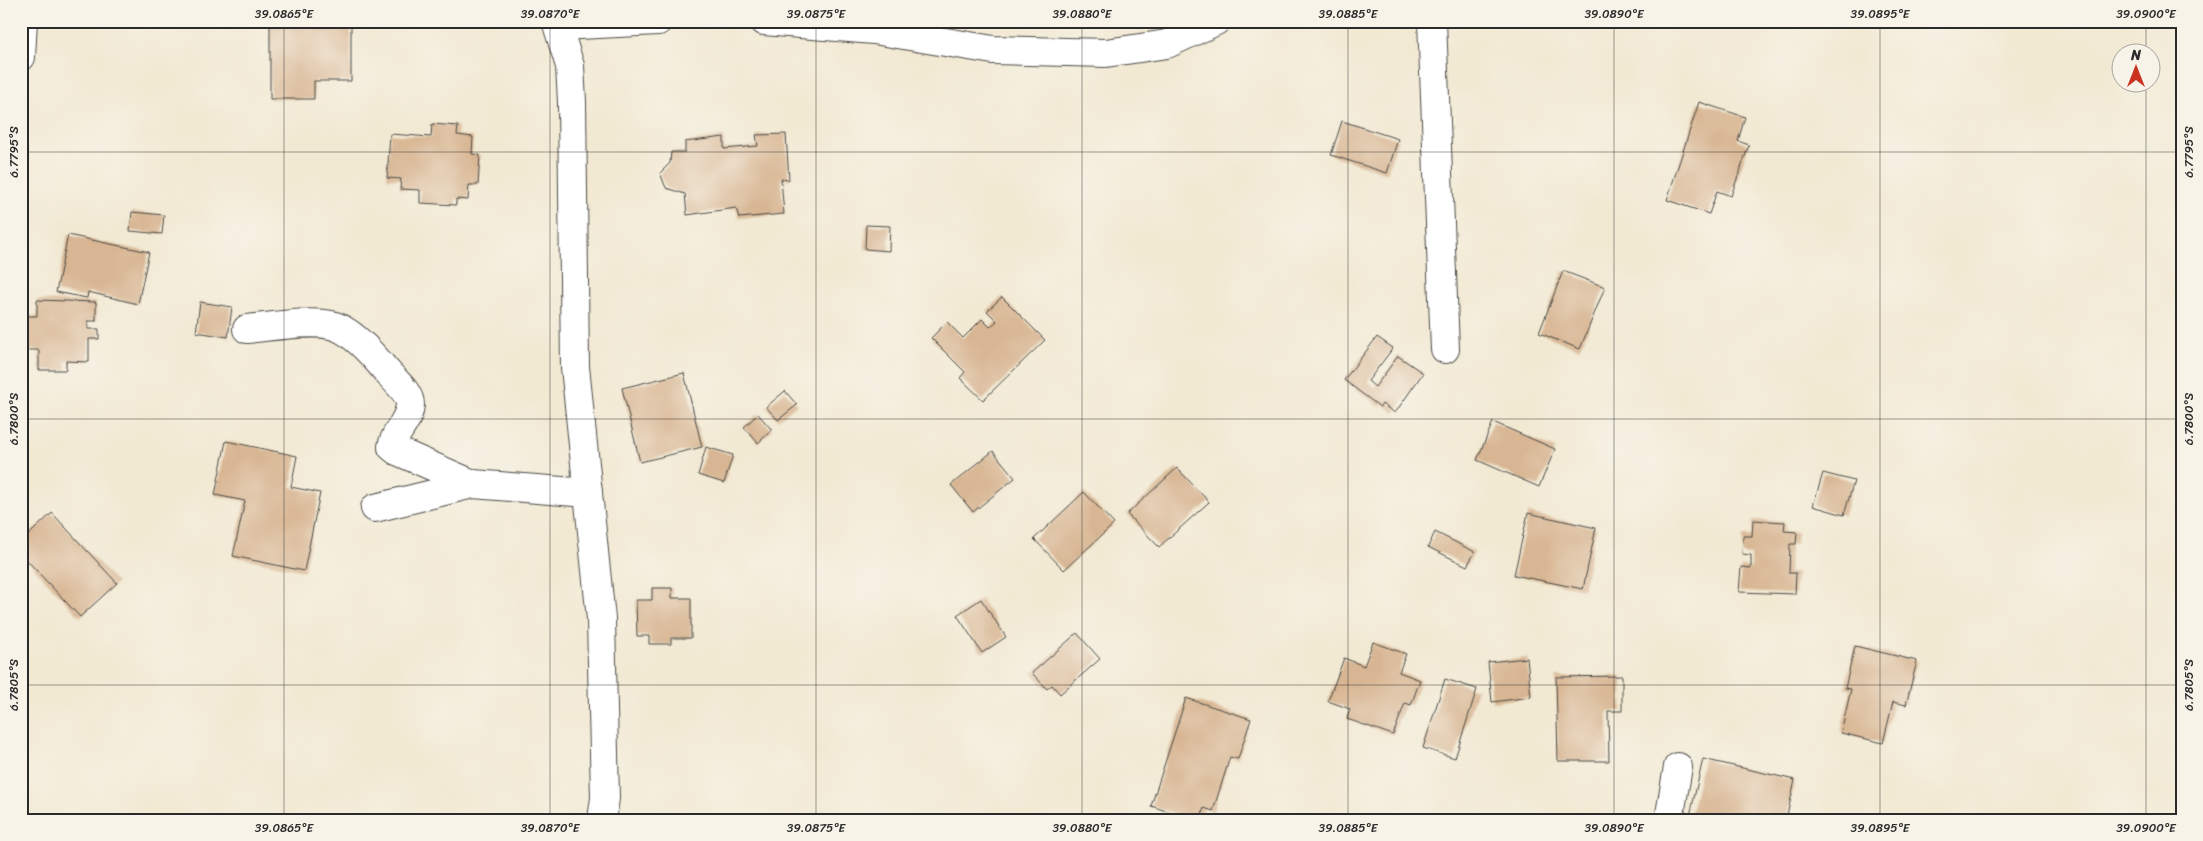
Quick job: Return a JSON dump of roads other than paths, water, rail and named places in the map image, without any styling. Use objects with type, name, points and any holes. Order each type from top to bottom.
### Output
[{"type":"street","points":[[21,57],[23,21]]},
{"type":"street","points":[[602,820],[605,798],[601,619],[575,368],[570,66],[558,24],[658,21]]},
{"type":"street","points":[[764,21],[874,30],[992,50],[1106,53],[1165,33],[1216,21]]},
{"type":"street","points":[[1432,21],[1445,349]]},
{"type":"street","points":[[247,329],[332,325],[352,336],[381,364],[408,396],[410,405],[408,416],[393,441],[392,447],[397,451],[473,484]]},
{"type":"street","points":[[375,508],[473,484],[588,493]]},
{"type":"street","points":[[1669,820],[1678,767]]}]
